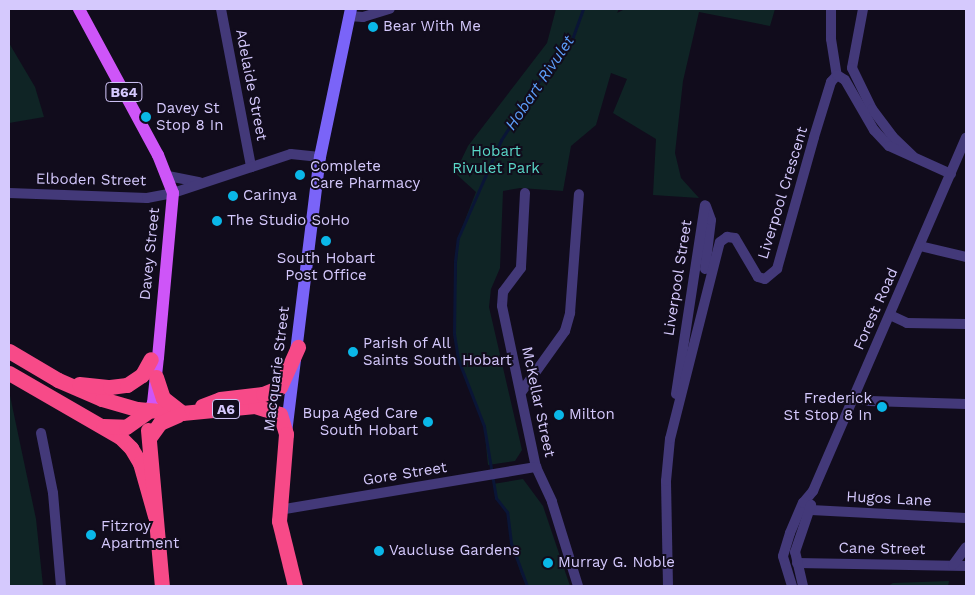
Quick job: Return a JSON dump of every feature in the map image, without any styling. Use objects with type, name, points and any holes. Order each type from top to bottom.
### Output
[{"type":"highway","points":[[149,438],[160,423],[220,399],[272,392],[285,379],[298,347]]},
{"type":"highway","name":"A6","points":[[9,351],[58,380],[102,399],[149,411],[182,414],[262,406],[280,414],[286,434]]},
{"type":"highway","points":[[58,380],[94,386],[127,385],[142,375],[154,352]]},
{"type":"highway","points":[[9,373],[98,424],[131,448],[140,463],[155,516]]},
{"type":"highway","points":[[156,377],[163,398],[182,414]]},
{"type":"highway","points":[[98,424],[126,427],[149,411]]},
{"type":"highway","name":"Davey Street","points":[[149,411],[149,438],[162,586]]},
{"type":"highway","name":"Macquarie Street","points":[[286,434],[279,510],[282,542],[294,586]]},
{"type":"main road","name":"Davey Street","points":[[79,9],[168,176],[172,193],[170,239],[154,352],[149,411]]},
{"type":"main road","name":"Davey Street","points":[[149,411],[156,377],[154,352]]},
{"type":"street","name":"Adelaide Street","points":[[221,9],[251,166]]},
{"type":"street","points":[[350,13],[364,17],[390,9]]},
{"type":"street","points":[[831,9],[831,39],[837,74],[845,80],[881,138],[898,152],[950,174]]},
{"type":"street","points":[[864,9],[852,68],[872,109],[892,136],[915,158]]},
{"type":"street","name":"Macquarie Street","points":[[286,434],[320,157],[350,13]]},
{"type":"street","name":"Liverpool Crescent","points":[[720,242],[727,237],[734,238],[758,277],[765,279],[777,269],[812,145],[833,77],[837,74]]},
{"type":"street","name":"Forest Road","points":[[792,586],[785,562],[784,549],[803,503],[813,491],[966,138]]},
{"type":"street","name":"Elboden Street","points":[[9,193],[148,198],[172,193],[251,166],[296,154],[320,157]]},
{"type":"street","name":"Elboden Street","points":[[168,176],[200,183]]},
{"type":"street","name":"McKellar Street","points":[[525,193],[521,268],[504,292],[502,306],[522,391],[536,467],[550,496],[578,586]]},
{"type":"street","points":[[522,391],[565,331],[570,313],[579,194]]},
{"type":"street","name":"Liverpool Street","points":[[678,400],[676,390],[705,205],[710,208],[711,220],[701,306]]},
{"type":"street","name":"Liverpool Street","points":[[668,586],[666,481],[678,400],[701,306],[720,242]]},
{"type":"street","points":[[920,246],[966,256]]},
{"type":"street","points":[[953,252],[966,249]]},
{"type":"street","points":[[890,315],[907,323],[966,324]]},
{"type":"street","points":[[853,397],[870,401],[966,404]]},
{"type":"street","points":[[41,433],[53,493],[61,586]]},
{"type":"street","name":"Gore Street","points":[[279,510],[536,467]]},
{"type":"street","name":"Forest Road","points":[[803,586],[796,563],[795,552],[811,510],[813,491]]},
{"type":"street","name":"Hugos Lane","points":[[811,510],[966,518]]},
{"type":"street","points":[[953,565],[966,547]]},
{"type":"street","name":"Cane Street","points":[[796,563],[966,566]]},
{"type":"green space","name":"Hobart Rivulet Park","points":[[556,9],[619,9],[617,13],[625,9],[775,9],[770,26],[699,12],[683,81],[675,153],[681,178],[699,198],[653,195],[656,139],[613,113],[627,79],[611,73],[596,125],[571,146],[563,191],[520,188],[503,191],[500,268],[491,289],[489,307],[522,450],[515,461],[488,465],[484,426],[458,359],[454,333],[458,238],[476,192],[455,173],[468,146],[547,43]]},
{"type":"green space","points":[[9,43],[35,87],[44,117],[9,123]]},
{"type":"green space","points":[[9,391],[36,519],[43,586],[9,586]]},
{"type":"green space","points":[[523,479],[543,506],[570,586],[527,586],[521,574],[511,543],[507,512],[496,498],[493,484]]},
{"type":"green space","points":[[949,581],[948,586],[888,586],[893,583]]},
{"type":"waterway","name":"Hobart Rivulet","points":[[527,586],[511,543],[507,512],[496,498],[484,426],[458,359],[454,333],[455,261],[458,238],[501,140],[554,58],[571,42],[583,9]]},
{"type":"place","name":"Bear With Me","points":[[373,27]]},
{"type":"place","name":"Davey St Stop 8 In","points":[[146,117]]},
{"type":"place","name":"Complete Care Pharmacy","points":[[300,175]]},
{"type":"place","name":"Carinya","points":[[233,196]]},
{"type":"place","name":"The Studio SoHo","points":[[217,221]]},
{"type":"place","name":"South Hobart Post Office","points":[[326,241]]},
{"type":"place","name":"Parish of All Saints South Hobart","points":[[353,352]]},
{"type":"place","name":"Frederick St Stop 8 In","points":[[882,407]]},
{"type":"place","name":"Milton","points":[[559,415]]},
{"type":"place","name":"Bupa Aged Care South Hobart","points":[[428,422]]},
{"type":"place","name":"Fitzroy Apartment","points":[[91,535]]},
{"type":"place","name":"Vaucluse Gardens","points":[[379,551]]},
{"type":"place","name":"Murray G. Noble","points":[[548,563]]}]
